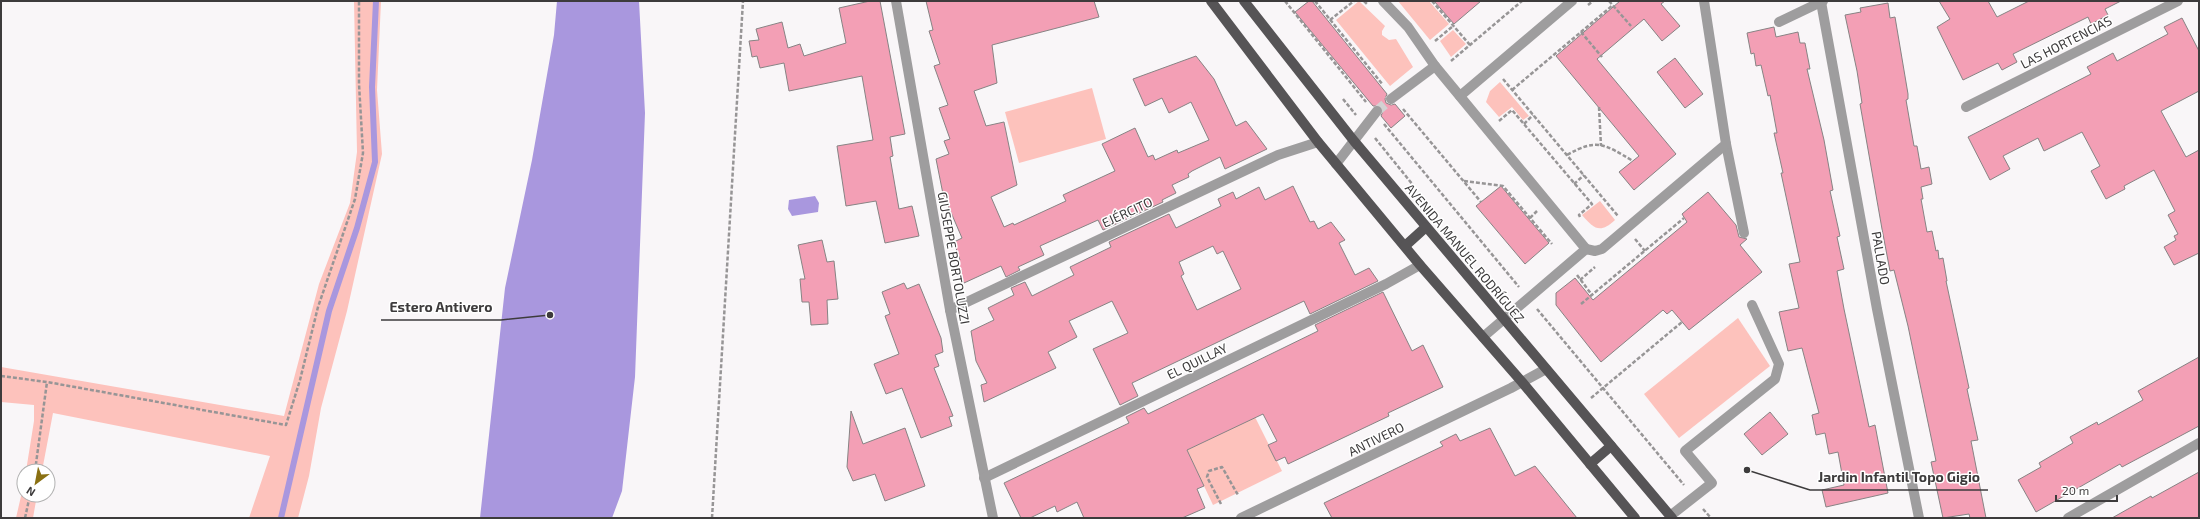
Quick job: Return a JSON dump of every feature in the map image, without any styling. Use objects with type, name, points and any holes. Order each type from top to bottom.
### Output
[{"type":"main road","points":[[1211,1],[1336,164],[1522,382],[1635,518]]},
{"type":"main road","name":"AVENIDA MANUEL RODRÍGUEZ","points":[[1244,1],[1354,141],[1502,319],[1671,517]]},
{"type":"main road","points":[[1405,246],[1426,227]]},
{"type":"main road","points":[[1590,464],[1611,446]]},
{"type":"street","name":"GIUSEPPE BORTOLUZZI","points":[[896,1],[950,310],[993,518]]},
{"type":"street","points":[[1383,1],[1408,27],[1434,66],[1586,249],[1595,251],[1602,249],[1726,144]]},
{"type":"street","points":[[1460,96],[1572,1]]},
{"type":"street","points":[[1704,1],[1726,144],[1744,233]]},
{"type":"street","points":[[1779,22],[1822,1]]},
{"type":"street","name":"PALLADO","points":[[1822,1],[1877,309],[1919,518]]},
{"type":"street","name":"LAS HORTENCIAS","points":[[1966,107],[2178,1]]},
{"type":"street","points":[[1391,99],[1434,66]]},
{"type":"street","points":[[1336,164],[1377,110]]},
{"type":"street","name":"EJÉRCITO","points":[[950,310],[1278,155],[1318,142]]},
{"type":"street","points":[[1483,337],[1502,319],[1516,310],[1586,249]]},
{"type":"street","name":"EL QUILLAY","points":[[984,478],[1386,284],[1420,264]]},
{"type":"street","points":[[1671,517],[1712,483],[1685,451],[1775,379],[1779,364],[1752,305]]},
{"type":"street","name":"ANTIVERO","points":[[1241,518],[1546,369]]},
{"type":"street","points":[[2068,518],[2199,444]]},
{"type":"path","points":[[1,376],[47,382],[286,425],[300,380],[318,307],[355,199],[363,153],[359,84],[360,1]]},
{"type":"path","points":[[712,518],[743,1]]},
{"type":"path","points":[[1285,1],[1366,102]]},
{"type":"path","points":[[1330,20],[1354,1]]},
{"type":"path","points":[[1432,1],[1470,45]]},
{"type":"path","points":[[1446,56],[1451,61],[1522,1]]},
{"type":"path","points":[[1586,6],[1592,1]]},
{"type":"path","points":[[1609,1],[1631,26]]},
{"type":"path","points":[[1512,90],[1613,5]]},
{"type":"path","points":[[1438,47],[1434,42],[1453,26]]},
{"type":"path","points":[[1581,32],[1602,56]]},
{"type":"path","points":[[1498,80],[1508,72]]},
{"type":"path","points":[[1502,77],[1621,220]]},
{"type":"path","points":[[1599,107],[1601,146]]},
{"type":"path","points":[[1495,116],[1499,121],[1512,110],[1592,204],[1579,215],[1582,220]]},
{"type":"path","points":[[1524,124],[1533,115]]},
{"type":"path","points":[[1381,121],[1523,292]]},
{"type":"path","points":[[1567,155],[1592,144],[1601,146],[1633,161]]},
{"type":"path","points":[[1574,184],[1584,175]]},
{"type":"path","points":[[1463,181],[1503,186],[1552,244]]},
{"type":"path","points":[[1530,218],[1538,211]]},
{"type":"path","points":[[1581,304],[1684,218]]},
{"type":"path","points":[[1632,236],[1645,251]]},
{"type":"path","points":[[1533,304],[1685,487]]},
{"type":"path","points":[[1590,398],[1682,322]]},
{"type":"path","points":[[36,463],[47,382]]},
{"type":"path","points":[[1221,504],[1208,477],[1209,471],[1219,466],[1222,467],[1238,495]]},
{"type":"path","points":[[25,518],[28,503]]},
{"type":"path","points":[[1701,506],[1711,518]]},
{"type":"shaded area","points":[[354,1],[381,1],[377,90],[382,154],[347,311],[321,408],[309,476],[298,518],[249,518],[270,456],[53,413],[44,463],[27,463],[34,421],[34,405],[1,402],[1,367],[284,416],[319,284],[350,203],[357,152]]},
{"type":"shaded area","points":[[557,1],[639,1],[645,113],[635,377],[622,491],[612,518],[480,518],[505,288],[532,160],[554,35]]},
{"type":"shaded area","points":[[1359,1],[1385,26],[1382,31],[1382,35],[1389,40],[1396,39],[1413,67],[1390,86],[1336,20]]},
{"type":"shaded area","points":[[1398,1],[1429,1],[1449,24],[1430,40]]},
{"type":"shaded area","points":[[1453,30],[1466,44],[1451,57],[1440,41]]},
{"type":"shaded area","points":[[1500,82],[1529,116],[1523,120],[1512,107],[1499,117],[1486,102],[1490,91]]},
{"type":"shaded area","points":[[1092,88],[1106,139],[1019,163],[1005,112]]},
{"type":"shaded area","points":[[815,196],[819,203],[818,212],[792,216],[788,209],[789,200]]},
{"type":"shaded area","points":[[1600,201],[1615,220],[1605,227],[1597,228],[1590,224],[1582,215]]},
{"type":"shaded area","points":[[1738,318],[1770,366],[1679,438],[1644,394]]},
{"type":"shaded area","points":[[1255,417],[1282,471],[1213,505],[1187,450]]},
{"type":"shaded area","points":[[19,503],[36,503],[33,518],[16,518]]},
{"type":"building","points":[[870,1],[880,1],[905,134],[890,137],[893,156],[890,157],[899,209],[912,206],[919,236],[885,243],[876,201],[846,206],[837,146],[873,140],[862,76],[789,91],[784,63],[760,68],[757,56],[752,57],[749,41],[759,40],[756,29],[782,22],[788,48],[800,44],[804,56],[846,43],[839,8]]},
{"type":"building","points":[[926,1],[1094,1],[1099,17],[992,45],[997,83],[974,91],[986,126],[1004,122],[1017,185],[991,197],[1004,227],[1013,223],[1014,225],[1066,201],[1063,195],[1115,171],[1102,144],[1135,128],[1148,157],[1153,155],[1155,160],[1177,150],[1178,153],[1209,140],[1191,102],[1169,113],[1162,98],[1145,106],[1133,79],[1196,56],[1214,79],[1236,126],[1246,121],[1267,149],[1225,169],[1220,157],[1192,171],[1188,174],[1189,177],[1172,185],[1176,193],[1162,200],[1163,202],[1103,230],[1098,220],[1040,246],[1044,255],[1018,267],[1020,270],[1006,277],[1001,266],[964,283],[960,274],[958,261],[960,260],[954,242],[962,238],[943,194],[936,159],[949,154],[944,141],[950,139],[939,108],[948,105],[934,66],[940,64],[929,31],[933,30]]},
{"type":"building","points":[[1309,1],[1312,1],[1387,94],[1385,99],[1386,103],[1391,105],[1395,104],[1405,116],[1391,128],[1381,116],[1383,111],[1381,106],[1373,106],[1295,12]]},
{"type":"building","points":[[1434,1],[1481,1],[1454,24]]},
{"type":"building","points":[[1620,1],[1665,1],[1661,4],[1680,26],[1662,41],[1644,19],[1597,59],[1676,154],[1634,190],[1619,172],[1639,156],[1556,56]]},
{"type":"building","points":[[1939,1],[1988,1],[1997,17],[2029,1],[2121,1],[2105,9],[2108,15],[2091,24],[2088,17],[2013,54],[2017,62],[2002,70],[1998,63],[1963,80],[1937,27],[1950,19]]},
{"type":"building","points":[[1888,3],[1890,18],[1895,17],[1908,94],[1908,99],[1906,100],[1914,146],[1917,146],[1921,169],[1929,167],[1932,184],[1921,187],[1923,199],[1921,199],[1927,232],[1932,231],[1936,251],[1938,250],[1939,259],[1943,258],[1946,281],[1969,388],[1967,389],[1978,440],[1971,441],[1986,518],[1970,518],[1969,514],[1943,518],[1931,462],[1936,461],[1908,326],[1894,270],[1890,271],[1882,229],[1860,104],[1862,103],[1857,71],[1845,15],[1861,12],[1860,8]]},
{"type":"building","points":[[2182,18],[2199,51],[2199,91],[2161,111],[2186,157],[2199,150],[2199,253],[2174,265],[2164,247],[2176,240],[2174,236],[2178,234],[2168,215],[2175,211],[2154,170],[2124,186],[2125,189],[2106,199],[2091,171],[2100,166],[2082,132],[2044,151],[2038,138],[2003,156],[2010,169],[1990,180],[1968,137],[2091,74],[2087,67],[2113,53],[2117,61],[2168,34],[2164,27]]},
{"type":"building","points":[[1774,27],[1776,37],[1798,32],[1800,43],[1805,43],[1810,69],[1807,69],[1824,140],[1833,190],[1830,191],[1840,236],[1837,237],[1844,269],[1837,271],[1844,309],[1869,427],[1875,425],[1888,493],[1826,507],[1822,490],[1844,485],[1838,452],[1829,454],[1825,433],[1816,435],[1812,415],[1819,413],[1802,348],[1788,351],[1779,312],[1799,308],[1789,264],[1800,262],[1781,173],[1783,173],[1774,133],[1777,133],[1770,95],[1768,96],[1761,65],[1756,66],[1754,53],[1751,54],[1747,33]]},
{"type":"building","points":[[1675,58],[1703,94],[1685,108],[1657,72]]},
{"type":"building","points":[[1293,186],[1310,222],[1314,221],[1318,229],[1331,222],[1345,240],[1339,243],[1355,275],[1369,268],[1378,281],[1310,314],[1304,301],[1132,383],[1138,396],[1120,405],[1093,349],[1128,333],[1112,301],[1069,321],[1077,337],[1048,352],[1056,368],[984,402],[981,385],[987,383],[976,361],[971,331],[994,320],[988,308],[1014,295],[1011,288],[1025,282],[1032,296],[1074,275],[1070,267],[1111,247],[1109,242],[1169,214],[1176,228],[1221,206],[1218,199],[1233,192],[1236,199],[1259,187],[1265,200]],"holes":[[[1213,246],[1217,254],[1223,251],[1241,289],[1197,310],[1181,276],[1184,274],[1179,262]]]},
{"type":"building","points":[[1501,186],[1549,243],[1525,264],[1476,206]]},
{"type":"building","points":[[1708,192],[1736,225],[1739,237],[1747,239],[1740,245],[1762,272],[1689,330],[1672,310],[1667,314],[1663,310],[1601,362],[1556,305],[1556,293],[1575,278],[1593,300],[1687,222],[1682,214]]},
{"type":"building","points":[[822,240],[827,262],[834,261],[838,299],[827,300],[828,324],[811,325],[809,302],[802,302],[800,279],[805,279],[798,245]]},
{"type":"building","points":[[904,283],[907,289],[919,284],[941,338],[943,352],[935,355],[939,366],[934,368],[953,416],[949,417],[952,426],[921,438],[902,388],[886,394],[874,364],[899,354],[885,316],[890,314],[882,292]]},
{"type":"building","points":[[1383,292],[1412,351],[1423,345],[1443,387],[1388,413],[1389,416],[1288,464],[1285,457],[1276,461],[1268,445],[1277,441],[1263,414],[1187,450],[1204,486],[1197,489],[1205,508],[1182,518],[1084,518],[1077,502],[1057,512],[1055,506],[1030,518],[1021,518],[1004,483],[1129,423],[1126,417],[1144,408],[1148,414],[1318,331],[1315,325]]},
{"type":"building","points":[[2199,357],[2199,426],[2122,467],[2120,464],[2036,512],[2018,480],[2041,467],[2039,463],[2073,443],[2070,437],[2097,422],[2098,425],[2143,400],[2138,391]]},
{"type":"building","points":[[851,411],[863,444],[905,428],[925,486],[885,501],[875,474],[853,481],[847,467]]},
{"type":"building","points":[[1770,412],[1788,434],[1762,455],[1744,434]]},
{"type":"building","points":[[1490,428],[1515,476],[1535,466],[1577,518],[1332,518],[1324,503],[1443,446],[1440,442],[1456,434],[1460,441]]},
{"type":"building","points":[[2199,472],[2199,518],[2112,518],[2151,496],[2152,498]]},
{"type":"waterway","points":[[281,518],[329,311],[357,228],[375,162],[372,87],[376,1]]},
{"type":"tunnel","points":[[1377,111],[1391,99]]},
{"type":"place","name":"Estero Antivero","points":[[550,315]]},
{"type":"place","name":"Jardin Infantil Topo Gigio","points":[[1747,470]]}]
